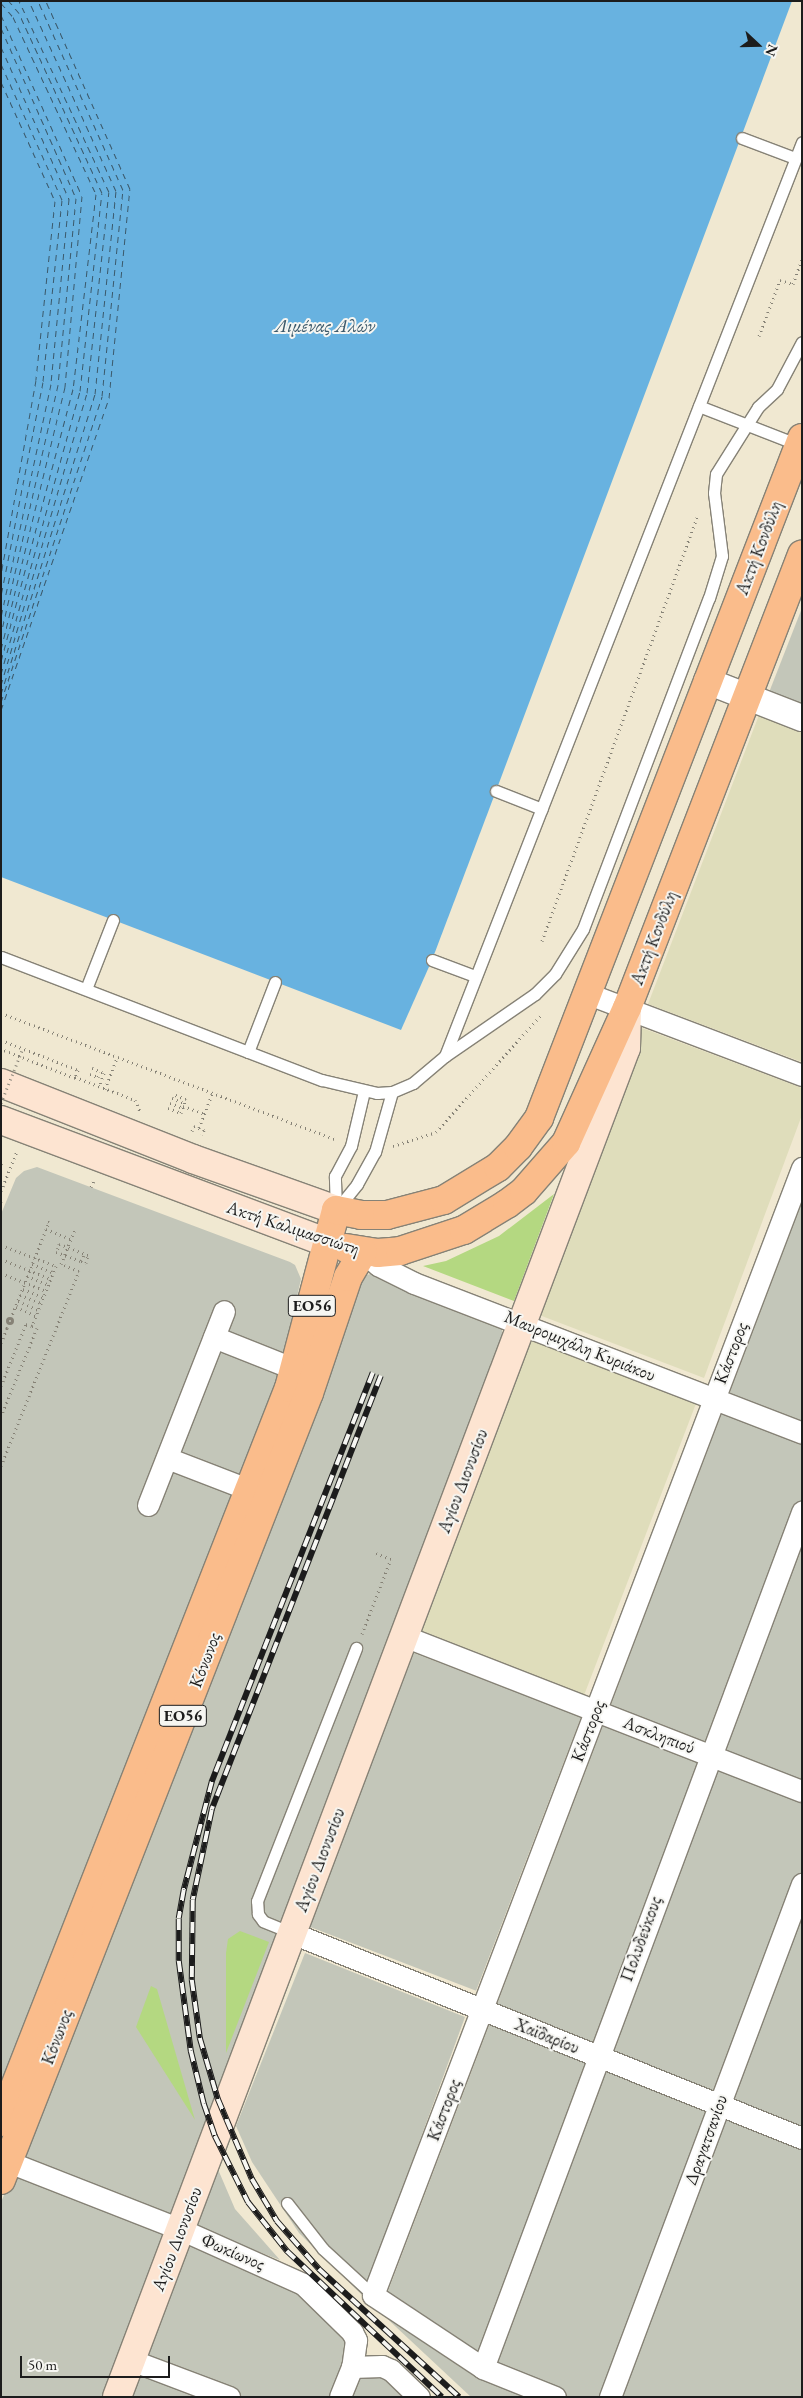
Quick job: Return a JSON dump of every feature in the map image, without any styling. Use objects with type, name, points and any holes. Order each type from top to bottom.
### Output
[{"type":"main road","name":"Ακτή Κονδύλη","points":[[586,993],[800,441]]},
{"type":"main road","name":"Ακτή Κονδύλη","points":[[522,1323],[626,1048],[627,1008],[802,555]]},
{"type":"main road","name":"Ακτή Καλιμασσιώτη","points":[[1,1083],[193,1160],[336,1210],[361,1215],[386,1215],[426,1206],[472,1185],[498,1167],[518,1147],[539,1118],[586,993]]},
{"type":"main road","name":"Ακτή Καλιμασσιώτη","points":[[1,1120],[328,1243],[363,1252],[400,1251],[444,1237],[484,1219],[524,1190],[552,1161],[574,1129],[627,1008]]},
{"type":"main road","name":"Κόνωνος","points":[[1,2122],[250,1490],[295,1369],[336,1210]]},
{"type":"main road","name":"Κόνωνος","points":[[5,2171],[309,1393],[348,1277],[363,1252]]},
{"type":"main road","name":"Αγίου Διονυσίου","points":[[117,2397],[522,1323]]},
{"type":"street","points":[[707,681],[802,718]]},
{"type":"street","points":[[586,993],[802,1075]]},
{"type":"street","name":"Κάστορος","points":[[373,2295],[802,1168]]},
{"type":"street","name":"Μαυρομιχάλη Κυριάκου","points":[[363,1252],[378,1264],[414,1283],[522,1323],[713,1400],[802,1432]]},
{"type":"street","points":[[148,1505],[224,1311]]},
{"type":"street","points":[[214,1337],[295,1369]]},
{"type":"street","points":[[167,1458],[250,1490]]},
{"type":"street","name":"Πολυδεύκους","points":[[483,2368],[710,1754],[802,1512]]},
{"type":"street","name":"Ασκληπιού","points":[[404,1636],[802,1791]]},
{"type":"street","name":"Δραγατσανίου","points":[[610,2397],[802,1884]]},
{"type":"street","name":"Χαϊδαρίου","points":[[292,1933],[802,2138]]},
{"type":"street","name":"Φωκίωνος","points":[[5,2171],[180,2229],[303,2284],[352,2332],[356,2349],[352,2366]]},
{"type":"street","points":[[373,2295],[483,2368],[555,2397]]},
{"type":"street","points":[[131,2360],[229,2397]]},
{"type":"street","points":[[340,2397],[352,2366],[382,2366],[391,2370],[419,2397]]},
{"type":"lane","points":[[742,138],[796,158]]},
{"type":"lane","points":[[445,1056],[802,142]]},
{"type":"lane","points":[[1,957],[248,1052],[364,1091],[392,1092],[413,1083],[445,1056],[535,994],[555,974],[583,929],[718,574],[722,556],[716,514],[716,474],[758,407],[777,389],[802,342]]},
{"type":"lane","points":[[699,406],[745,426],[800,441]]},
{"type":"lane","points":[[496,792],[542,809]]},
{"type":"lane","points":[[86,989],[113,920]]},
{"type":"lane","points":[[432,960],[475,976]]},
{"type":"lane","points":[[248,1052],[275,982]]},
{"type":"lane","points":[[336,1210],[335,1176],[351,1146],[364,1091]]},
{"type":"lane","points":[[336,1210],[357,1184],[375,1152],[392,1092]]},
{"type":"lane","points":[[292,1933],[263,1921],[258,1914],[257,1901],[356,1648]]},
{"type":"lane","points":[[287,2203],[323,2249],[373,2295]]},
{"type":"path","points":[[758,336],[780,280],[793,284],[802,259]]},
{"type":"path","points":[[542,940],[698,515]]},
{"type":"path","points":[[1,1013],[100,1051]]},
{"type":"path","points":[[1,1040],[78,1070],[75,1077]]},
{"type":"path","points":[[1,1103],[23,1048]]},
{"type":"path","points":[[1,1050],[135,1100],[140,1111]]},
{"type":"path","points":[[106,1089],[117,1058]]},
{"type":"path","points":[[92,1068],[104,1073],[99,1086]]},
{"type":"path","points":[[90,1074],[98,1077],[100,1072]]},
{"type":"path","points":[[199,1128],[213,1092]]},
{"type":"path","points":[[168,1108],[181,1113],[186,1098],[173,1094]]},
{"type":"path","points":[[172,1098],[183,1106]]},
{"type":"path","points":[[170,1103],[205,1114]]},
{"type":"path","points":[[192,1131],[194,1126],[204,1130],[202,1136]]},
{"type":"path","points":[[1,1191],[17,1150]]},
{"type":"path","points":[[91,1187],[94,1180]]},
{"type":"path","points":[[1,1343],[49,1222],[46,1220]]},
{"type":"path","points":[[46,1229],[71,1239]]},
{"type":"path","points":[[1,1466],[79,1272],[61,1264],[71,1257],[74,1250],[71,1239],[75,1229]]},
{"type":"path","points":[[1,1245],[56,1266],[32,1326]]},
{"type":"path","points":[[71,1257],[86,1263],[88,1255],[74,1250]]},
{"type":"path","points":[[71,1257],[74,1250]]},
{"type":"path","points":[[71,1257],[74,1250]]},
{"type":"path","points":[[1,1259],[51,1279]]},
{"type":"path","points":[[32,1264],[54,1273]]},
{"type":"path","points":[[1,1273],[46,1291]]},
{"type":"path","points":[[28,1276],[49,1285]]},
{"type":"path","points":[[23,1289],[43,1297]]},
{"type":"path","points":[[20,1295],[41,1303]]},
{"type":"path","points":[[18,1301],[38,1310]]},
{"type":"path","points":[[16,1307],[36,1316]]},
{"type":"path","points":[[1,1386],[26,1324],[36,1328],[1,1416]]},
{"type":"path","points":[[3,1326],[7,1328]]},
{"type":"path","points":[[356,1648],[391,1559],[375,1553]]},
{"type":"shaded area","points":[[802,608],[802,707],[768,695]]},
{"type":"shaded area","points":[[759,715],[802,732],[802,1062],[648,1004]]},
{"type":"shaded area","points":[[642,1028],[802,1088],[802,1115],[704,1378],[534,1313]]},
{"type":"shaded area","points":[[37,1167],[290,1262],[295,1265],[301,1279],[284,1353],[285,1372],[1,2093],[1,1214],[16,1178],[24,1171]]},
{"type":"shaded area","points":[[802,1202],[802,2397],[471,2397],[380,2312]]},
{"type":"shaded area","points":[[375,1273],[502,1324],[502,1335],[173,2218],[19,2157],[362,1276]]},
{"type":"shaded area","points":[[527,1336],[697,1401],[584,1696],[414,1631]]},
{"type":"shaded area","points":[[414,1653],[581,1717],[476,1991],[309,1927]]},
{"type":"shaded area","points":[[305,1953],[465,2017],[363,2296],[299,2233],[252,2162],[236,2126]]},
{"type":"shaded area","points":[[217,2167],[235,2209],[280,2260],[195,2227]]},
{"type":"shaded area","points":[[14,2172],[193,2243],[300,2293],[411,2397],[1,2397],[1,2202]]},
{"type":"green space","points":[[554,1194],[514,1301],[423,1266],[446,1261],[499,1236]]},
{"type":"green space","points":[[240,1931],[269,1942],[226,2053],[226,1953],[228,1939]]},
{"type":"green space","points":[[151,1986],[157,1989],[195,2120],[136,2027]]},
{"type":"water","name":"Λιμένας Αλών","points":[[1,1],[792,1],[432,960],[401,1030],[1,877]]},
{"type":"ferry route","points":[[1,674],[80,391],[102,193],[19,13],[9,1]]},
{"type":"ferry route","points":[[1,685],[87,393],[109,192],[19,1]]},
{"type":"ferry route","points":[[1,694],[95,394],[116,191],[29,1]]},
{"type":"ferry route","points":[[1,702],[102,396],[123,190],[38,1]]},
{"type":"ferry route","points":[[1,710],[109,398],[130,189],[46,1]]},
{"type":"ferry route","points":[[1,3],[13,17],[96,194],[73,389],[1,662]]},
{"type":"ferry route","points":[[1,15],[82,196],[65,387],[1,649]]},
{"type":"ferry route","points":[[1,28],[76,198],[58,385],[1,634]]},
{"type":"ferry route","points":[[1,47],[69,199],[51,384],[1,617]]},
{"type":"ferry route","points":[[1,64],[62,200],[43,382],[1,597]]},
{"type":"ferry route","points":[[1,82],[55,201],[36,380],[1,575]]},
{"type":"railway","points":[[373,1373],[212,1782],[184,1890],[179,1919],[179,1961],[191,2051],[204,2104],[215,2136],[248,2202],[287,2251],[442,2397]]},
{"type":"railway","points":[[381,1376],[212,1810],[193,1900],[192,1980],[200,2038],[218,2099],[252,2179],[277,2221],[319,2269],[459,2397]]}]
